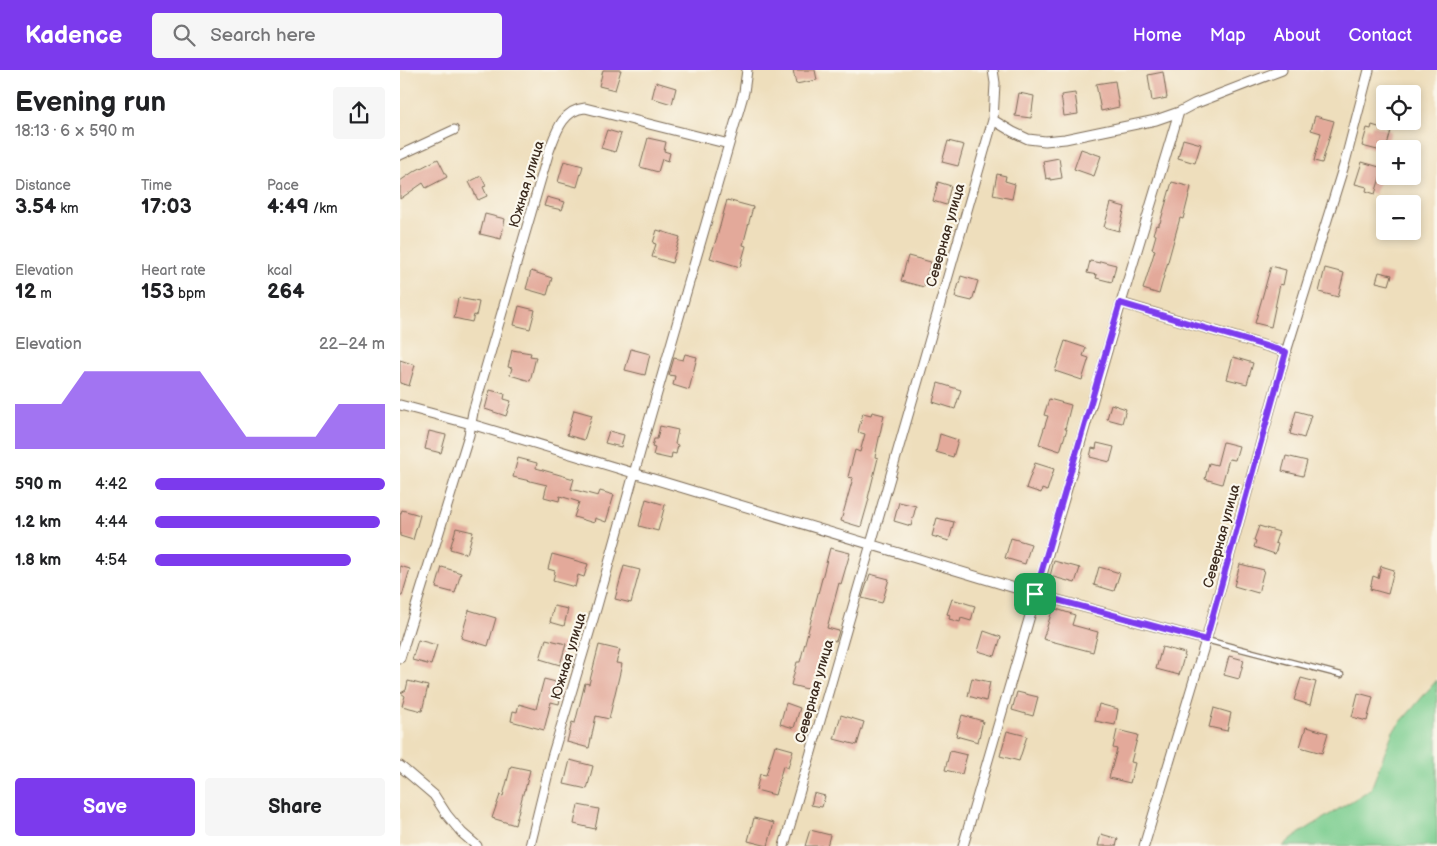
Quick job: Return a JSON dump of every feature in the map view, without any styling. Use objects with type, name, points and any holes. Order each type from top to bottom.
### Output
[{"type":"street","name":"Южная улица","points":[[530,846],[552,756],[597,606],[744,92],[747,70]]},
{"type":"street","name":"Северная улица","points":[[784,846],[993,120],[995,84],[993,70]]},
{"type":"street","points":[[993,120],[1013,132],[1033,140],[1065,139],[1156,120],[1282,70]]},
{"type":"street","name":"Северная улица","points":[[1144,846],[1206,640],[1286,352],[1345,162],[1369,70]]},
{"type":"street","name":"Южная улица","points":[[400,658],[469,435],[549,151],[564,118],[574,110],[581,108],[590,109],[729,144]]},
{"type":"street","points":[[963,846],[1120,303],[1179,112]]},
{"type":"street","points":[[400,155],[454,130]]},
{"type":"street","points":[[1120,303],[1286,352]]},
{"type":"street","points":[[400,405],[471,424],[1035,594],[1206,640]]},
{"type":"street","points":[[400,766],[434,795],[462,833],[477,846]]},
{"type":"lane","points":[[1206,640],[1341,675]]},
{"type":"green space","points":[[1437,680],[1437,846],[1283,846],[1295,836],[1371,789],[1393,731]]},
{"type":"building","points":[[603,70],[621,70],[615,90],[599,86]]},
{"type":"building","points":[[793,70],[815,70],[817,80],[796,84]]},
{"type":"building","points":[[1163,72],[1167,98],[1152,101],[1148,75]]},
{"type":"building","points":[[1115,81],[1119,107],[1101,111],[1096,84]]},
{"type":"building","points":[[656,82],[676,88],[672,104],[652,98]]},
{"type":"building","points":[[1019,93],[1034,96],[1031,118],[1015,116]]},
{"type":"building","points":[[1075,93],[1078,114],[1064,116],[1061,95]]},
{"type":"building","points":[[1315,116],[1334,121],[1322,163],[1314,161],[1321,133],[1311,130]]},
{"type":"building","points":[[1372,125],[1376,126],[1376,130],[1391,131],[1388,140],[1376,140],[1376,150],[1362,146],[1367,128],[1371,129]]},
{"type":"building","points":[[607,130],[621,134],[615,152],[601,148]]},
{"type":"building","points":[[648,138],[666,142],[664,151],[670,153],[668,161],[662,159],[658,172],[640,167]]},
{"type":"building","points":[[1183,139],[1201,144],[1195,163],[1178,158]]},
{"type":"building","points":[[948,141],[964,145],[958,166],[942,162]]},
{"type":"building","points":[[1081,149],[1101,156],[1094,176],[1074,169]]},
{"type":"building","points":[[1059,158],[1062,178],[1046,179],[1043,161]]},
{"type":"building","points":[[438,159],[447,177],[426,188],[423,183],[400,199],[400,181]]},
{"type":"building","points":[[564,161],[583,166],[577,187],[558,182]]},
{"type":"building","points":[[1362,162],[1376,166],[1376,185],[1378,185],[1375,194],[1366,191],[1367,187],[1355,184]]},
{"type":"building","points":[[997,174],[1006,176],[1005,181],[1015,184],[1012,199],[993,195]]},
{"type":"building","points":[[481,176],[486,186],[483,187],[487,196],[478,200],[469,182]]},
{"type":"building","points":[[938,182],[951,186],[946,205],[933,201]]},
{"type":"building","points":[[1172,182],[1191,187],[1183,219],[1180,218],[1159,294],[1143,289],[1155,250],[1152,249],[1156,235],[1153,234],[1156,225],[1159,226]]},
{"type":"building","points":[[547,197],[565,202],[562,210],[544,206]]},
{"type":"building","points":[[727,200],[753,207],[743,245],[746,246],[740,267],[710,258]]},
{"type":"building","points":[[1111,203],[1125,207],[1119,231],[1104,227]]},
{"type":"building","points":[[485,214],[505,219],[501,239],[480,234]]},
{"type":"building","points":[[657,230],[680,237],[672,263],[652,257],[656,244],[653,243]]},
{"type":"building","points":[[908,256],[931,262],[924,287],[901,281]]},
{"type":"building","points":[[1090,261],[1100,263],[1100,261],[1116,265],[1112,282],[1096,278],[1097,275],[1087,273]]},
{"type":"building","points":[[1271,266],[1286,270],[1283,285],[1280,284],[1271,327],[1255,323]]},
{"type":"building","points":[[1325,268],[1344,273],[1338,297],[1319,292]]},
{"type":"building","points":[[531,271],[552,278],[547,295],[526,289]]},
{"type":"building","points":[[1379,272],[1392,275],[1389,285],[1376,282]]},
{"type":"building","points":[[961,276],[978,281],[972,301],[955,297]]},
{"type":"building","points":[[458,298],[479,302],[476,316],[474,315],[472,322],[454,318]]},
{"type":"building","points":[[519,306],[535,310],[530,329],[514,325]]},
{"type":"building","points":[[1065,341],[1086,348],[1083,356],[1089,358],[1082,380],[1055,371]]},
{"type":"building","points":[[631,349],[650,354],[645,375],[625,370]]},
{"type":"building","points":[[512,350],[531,353],[530,356],[536,357],[530,381],[510,375],[512,368],[508,367]]},
{"type":"building","points":[[685,354],[697,357],[689,390],[673,385],[675,376],[669,375],[674,358],[683,360]]},
{"type":"building","points":[[1233,357],[1253,363],[1247,384],[1227,379]]},
{"type":"building","points":[[400,360],[415,365],[409,386],[400,383]]},
{"type":"building","points":[[938,383],[961,390],[955,409],[933,402]]},
{"type":"building","points":[[490,390],[505,394],[504,399],[511,401],[506,416],[485,409]]},
{"type":"building","points":[[1049,399],[1071,405],[1065,429],[1067,429],[1060,451],[1039,444],[1048,416],[1044,415]]},
{"type":"building","points":[[1111,404],[1126,409],[1122,423],[1107,419]]},
{"type":"building","points":[[574,410],[592,415],[584,440],[567,435]]},
{"type":"building","points":[[1296,411],[1311,415],[1304,438],[1290,434]]},
{"type":"building","points":[[872,412],[884,415],[875,457],[878,458],[861,527],[841,521],[853,478],[848,477],[855,450],[860,452],[865,434],[858,432],[863,413],[871,415]]},
{"type":"building","points":[[660,426],[678,430],[675,444],[678,445],[676,454],[672,453],[671,459],[653,455],[655,448],[652,447],[654,439],[657,439]]},
{"type":"building","points":[[429,431],[446,435],[441,453],[425,449]]},
{"type":"building","points":[[609,431],[624,435],[621,447],[605,443]]},
{"type":"building","points":[[940,434],[958,440],[953,457],[936,452]]},
{"type":"building","points":[[1223,442],[1239,446],[1235,460],[1229,459],[1222,484],[1205,479],[1209,463],[1217,465]]},
{"type":"building","points":[[1097,443],[1114,447],[1110,462],[1090,457],[1092,448],[1096,449]]},
{"type":"building","points":[[1286,456],[1307,461],[1303,476],[1282,471]]},
{"type":"building","points":[[518,458],[537,463],[536,468],[574,479],[571,489],[598,496],[600,491],[614,495],[606,522],[595,518],[594,523],[574,517],[579,502],[560,496],[559,501],[544,497],[547,485],[513,477]]},
{"type":"building","points":[[1035,463],[1054,469],[1047,491],[1042,489],[1041,493],[1026,488]]},
{"type":"building","points":[[646,499],[665,505],[658,531],[639,526]]},
{"type":"building","points":[[899,502],[916,506],[911,526],[894,521]]},
{"type":"building","points":[[402,510],[420,515],[413,540],[400,536],[400,515]]},
{"type":"building","points":[[937,518],[954,522],[949,541],[932,536]]},
{"type":"building","points":[[1259,526],[1279,532],[1275,543],[1278,544],[1275,554],[1254,547],[1256,541],[1254,540]]},
{"type":"building","points":[[456,528],[473,532],[467,554],[450,549]]},
{"type":"building","points":[[1011,538],[1031,544],[1025,564],[1005,558]]},
{"type":"building","points":[[830,548],[850,553],[841,584],[839,583],[827,628],[839,631],[836,641],[826,639],[811,690],[791,685],[797,662],[800,662]]},
{"type":"building","points":[[552,554],[588,564],[584,577],[578,575],[575,587],[553,581],[555,571],[548,569]]},
{"type":"building","points":[[1054,561],[1080,568],[1075,583],[1050,576]]},
{"type":"building","points":[[1240,564],[1264,570],[1258,593],[1234,586]]},
{"type":"building","points":[[400,566],[410,569],[402,596],[400,596]]},
{"type":"building","points":[[624,566],[640,570],[631,603],[615,599]]},
{"type":"building","points":[[1381,566],[1394,570],[1388,594],[1370,589],[1373,576],[1378,578]]},
{"type":"building","points":[[442,567],[461,573],[455,593],[436,588]]},
{"type":"building","points":[[1099,567],[1120,573],[1114,591],[1094,585]]},
{"type":"building","points":[[870,574],[889,579],[882,603],[862,598]]},
{"type":"building","points":[[952,599],[975,606],[971,621],[961,618],[960,622],[949,619],[950,615],[947,614]]},
{"type":"building","points":[[554,606],[568,609],[564,626],[550,622]]},
{"type":"building","points":[[1053,608],[1075,615],[1072,625],[1098,632],[1093,652],[1043,639]]},
{"type":"building","points":[[469,610],[496,618],[488,646],[461,638]]},
{"type":"building","points":[[984,631],[1001,637],[995,656],[978,651]]},
{"type":"building","points":[[546,639],[566,644],[560,665],[540,659]]},
{"type":"building","points":[[418,640],[437,645],[431,665],[412,660]]},
{"type":"building","points":[[599,645],[620,650],[616,663],[622,664],[609,719],[596,716],[589,748],[567,742],[572,722],[575,723],[585,683],[589,684]]},
{"type":"building","points":[[1162,647],[1185,653],[1179,675],[1156,669]]},
{"type":"building","points":[[1229,656],[1244,660],[1239,679],[1224,675]]},
{"type":"building","points":[[972,678],[990,682],[986,701],[968,696]]},
{"type":"building","points":[[1301,678],[1316,682],[1310,705],[1294,700]]},
{"type":"building","points":[[544,679],[556,682],[554,687],[562,689],[559,704],[551,702],[544,730],[511,721],[513,711],[517,712],[519,704],[536,709]]},
{"type":"building","points":[[408,681],[428,686],[422,711],[402,706],[405,696],[401,693],[406,690]]},
{"type":"building","points":[[1017,692],[1038,697],[1033,716],[1012,710]]},
{"type":"building","points":[[1358,693],[1373,697],[1367,721],[1352,717]]},
{"type":"building","points":[[786,703],[800,708],[794,728],[780,724]]},
{"type":"building","points":[[1099,704],[1118,709],[1115,725],[1095,721]]},
{"type":"building","points":[[1214,708],[1231,713],[1227,731],[1209,727]]},
{"type":"building","points":[[841,715],[864,722],[857,745],[834,739]]},
{"type":"building","points":[[962,715],[983,721],[978,742],[956,736]]},
{"type":"building","points":[[1306,727],[1328,733],[1322,753],[1300,747]]},
{"type":"building","points":[[1117,730],[1138,735],[1131,762],[1135,763],[1130,783],[1109,778],[1117,749],[1113,748]]},
{"type":"building","points":[[1007,731],[1027,736],[1019,761],[1000,756]]},
{"type":"building","points":[[775,745],[793,750],[788,768],[783,766],[775,795],[756,790],[760,774],[766,775]]},
{"type":"building","points":[[950,751],[967,755],[962,774],[945,770]]},
{"type":"building","points":[[570,760],[593,766],[587,789],[564,784]]},
{"type":"building","points":[[511,766],[530,770],[515,825],[492,818],[500,795],[503,796]]},
{"type":"building","points":[[814,793],[825,796],[822,807],[811,805]]},
{"type":"building","points":[[578,805],[599,809],[595,829],[574,824]]},
{"type":"building","points":[[754,818],[774,823],[768,846],[748,841]]},
{"type":"building","points":[[810,830],[830,835],[827,846],[805,846]]},
{"type":"building","points":[[1101,834],[1118,839],[1116,846],[1098,846]]},
{"type":"route","points":[[1120,303],[1286,352],[1206,640],[1035,594],[1120,303]]}]
